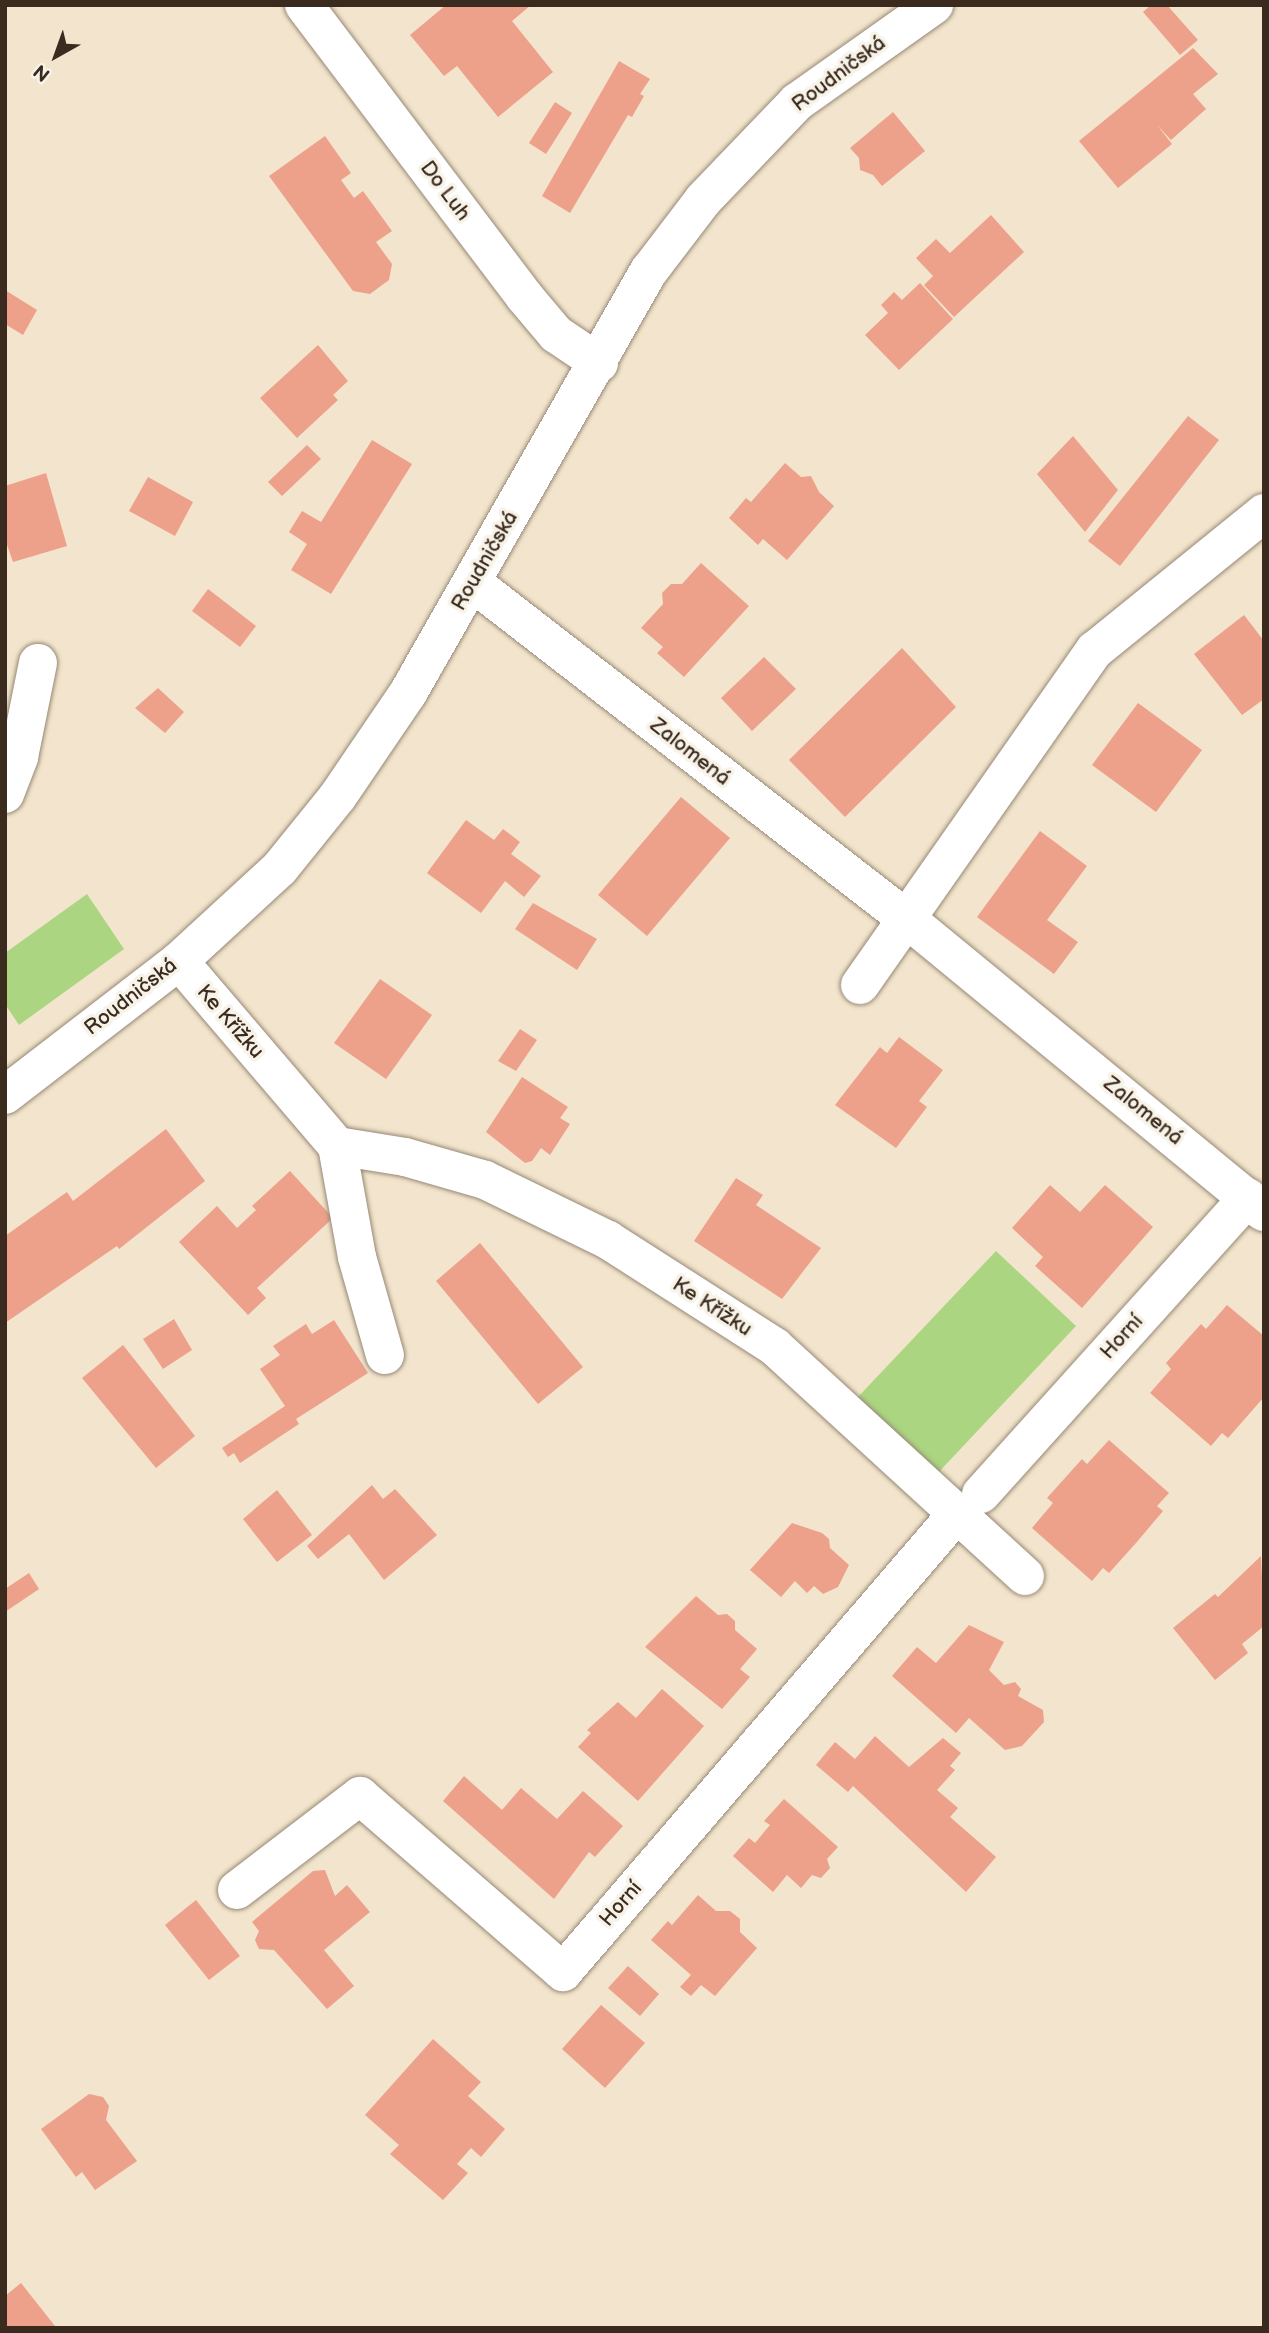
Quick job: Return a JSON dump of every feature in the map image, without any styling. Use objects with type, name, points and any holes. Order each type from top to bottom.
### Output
[{"type":"street","name":"Do Luh","points":[[304,5],[524,296],[556,334],[599,363]]},
{"type":"street","name":"Roudničská","points":[[5,1095],[179,961],[280,868],[338,796],[408,693],[599,363],[649,271],[703,201],[797,102],[934,5]]},
{"type":"street","points":[[860,985],[1095,650],[1264,513]]},
{"type":"street","name":"Zalomená","points":[[473,583],[908,920],[1256,1204]]},
{"type":"street","points":[[5,794],[19,757],[38,663]]},
{"type":"street","name":"Ke Křížku","points":[[179,961],[337,1146],[405,1157],[485,1180],[608,1240],[775,1347],[968,1505],[1025,1576]]},
{"type":"street","points":[[337,1146],[357,1257],[385,1355]]},
{"type":"street","name":"Horní","points":[[237,1890],[360,1796],[562,1972],[968,1505],[1256,1204]]},
{"type":"green space","points":[[87,894],[124,949],[19,1025],[5,1004],[5,953]]},
{"type":"green space","points":[[996,1251],[1076,1326],[937,1474],[857,1398]]},
{"type":"building","points":[[446,5],[531,5],[512,21],[553,72],[498,117],[457,66],[444,76],[410,35]]},
{"type":"building","points":[[1151,5],[1167,5],[1198,40],[1180,55],[1143,12]]},
{"type":"building","points":[[1193,48],[1218,74],[1193,94],[1206,109],[1171,140],[1157,125],[1172,144],[1118,188],[1079,141]]},
{"type":"building","points":[[619,61],[650,79],[640,94],[644,96],[632,117],[628,115],[570,213],[542,196]]},
{"type":"building","points":[[555,102],[572,113],[546,154],[529,143]]},
{"type":"building","points":[[893,112],[925,151],[882,186],[873,175],[860,170],[859,158],[850,148]]},
{"type":"building","points":[[325,136],[351,173],[341,180],[354,198],[363,191],[392,231],[376,242],[392,264],[389,280],[370,294],[353,291],[269,176]]},
{"type":"building","points":[[991,215],[1024,252],[954,317],[924,285],[933,276],[916,258],[936,239],[950,253]]},
{"type":"building","points":[[920,283],[953,319],[899,370],[865,335],[888,313],[881,305],[894,292],[902,300]]},
{"type":"building","points":[[5,290],[37,310],[23,335],[5,324]]},
{"type":"building","points":[[318,345],[348,381],[333,395],[338,400],[297,438],[260,398]]},
{"type":"building","points":[[1188,416],[1219,440],[1120,566],[1088,541]]},
{"type":"building","points":[[1073,436],[1118,490],[1085,532],[1037,474]]},
{"type":"building","points":[[372,440],[412,464],[331,594],[291,570],[307,544],[289,532],[302,511],[321,522]]},
{"type":"building","points":[[307,445],[321,459],[282,496],[268,482]]},
{"type":"building","points":[[785,463],[801,477],[811,476],[819,492],[834,506],[787,560],[763,539],[758,545],[729,518],[746,498],[751,502]]},
{"type":"building","points":[[46,473],[67,546],[13,562],[5,539],[5,486]]},
{"type":"building","points":[[148,477],[193,502],[175,536],[129,511]]},
{"type":"building","points":[[701,563],[749,606],[684,677],[657,653],[663,647],[641,628],[663,604],[662,593],[671,584],[682,584]]},
{"type":"building","points":[[208,589],[256,626],[240,647],[192,611]]},
{"type":"building","points":[[1244,615],[1264,641],[1264,699],[1242,715],[1194,654]]},
{"type":"building","points":[[902,648],[956,707],[845,817],[789,760]]},
{"type":"building","points":[[764,657],[796,689],[752,731],[721,698]]},
{"type":"building","points":[[158,688],[184,712],[165,733],[135,708]]},
{"type":"building","points":[[1138,703],[1202,750],[1156,812],[1092,765]]},
{"type":"building","points":[[681,797],[730,838],[647,936],[598,895]]},
{"type":"building","points":[[466,820],[494,840],[503,829],[520,842],[511,854],[541,876],[524,897],[505,881],[481,913],[427,873]]},
{"type":"building","points":[[1040,831],[1087,866],[1047,920],[1078,942],[1054,974],[977,917]]},
{"type":"building","points":[[533,903],[597,939],[577,970],[515,929]]},
{"type":"building","points":[[380,979],[432,1015],[386,1079],[334,1043]]},
{"type":"building","points":[[520,1029],[537,1040],[516,1071],[498,1061]]},
{"type":"building","points":[[899,1037],[943,1070],[919,1101],[927,1107],[896,1148],[835,1105],[880,1047],[887,1053]]},
{"type":"building","points":[[522,1077],[568,1107],[560,1118],[570,1124],[550,1155],[541,1148],[532,1161],[525,1163],[486,1132]]},
{"type":"building","points":[[166,1129],[205,1181],[119,1249],[117,1246],[5,1323],[5,1236],[67,1192],[73,1201]]},
{"type":"building","points":[[290,1171],[333,1218],[257,1288],[266,1298],[248,1315],[179,1242],[217,1206],[237,1228],[256,1210],[252,1206]]},
{"type":"building","points":[[736,1178],[763,1195],[756,1205],[821,1248],[782,1299],[694,1241]]},
{"type":"building","points":[[1050,1185],[1080,1212],[1105,1185],[1153,1227],[1082,1308],[1035,1266],[1043,1257],[1012,1228]]},
{"type":"building","points":[[480,1243],[583,1367],[538,1404],[436,1281]]},
{"type":"building","points":[[1227,1305],[1264,1336],[1264,1397],[1228,1438],[1222,1433],[1211,1446],[1150,1393],[1171,1369],[1166,1363],[1201,1324],[1206,1329]]},
{"type":"building","points":[[174,1319],[192,1350],[163,1369],[143,1339]]},
{"type":"building","points":[[334,1320],[368,1373],[296,1419],[299,1424],[240,1463],[234,1453],[228,1457],[222,1448],[285,1406],[260,1369],[280,1355],[273,1346],[306,1324],[312,1334]]},
{"type":"building","points":[[123,1345],[195,1436],[156,1468],[82,1378]]},
{"type":"building","points":[[1109,1440],[1169,1493],[1157,1506],[1163,1511],[1136,1543],[1109,1573],[1103,1568],[1092,1581],[1032,1528],[1053,1503],[1047,1498],[1082,1459],[1087,1464]]},
{"type":"building","points":[[372,1485],[383,1499],[395,1489],[437,1535],[384,1580],[349,1534],[318,1559],[307,1546]]},
{"type":"building","points":[[277,1490],[312,1535],[277,1562],[243,1519]]},
{"type":"building","points":[[792,1523],[822,1533],[829,1539],[830,1548],[849,1565],[838,1587],[823,1594],[814,1586],[807,1593],[795,1581],[781,1597],[750,1570]]},
{"type":"building","points":[[1261,1556],[1264,1626],[1242,1644],[1248,1653],[1215,1680],[1173,1628],[1215,1594],[1218,1597]]},
{"type":"building","points":[[29,1573],[39,1589],[5,1612],[5,1589]]},
{"type":"building","points":[[696,1596],[718,1615],[727,1614],[735,1621],[735,1630],[757,1649],[740,1669],[750,1677],[722,1709],[645,1647]]},
{"type":"building","points":[[969,1625],[1004,1642],[989,1670],[1004,1685],[1015,1682],[1021,1689],[1018,1696],[1043,1710],[1044,1722],[1022,1746],[1005,1750],[969,1718],[956,1733],[892,1676],[917,1647],[936,1663]]},
{"type":"building","points":[[662,1689],[704,1726],[638,1801],[578,1747],[591,1733],[587,1730],[618,1702],[636,1718]]},
{"type":"building","points":[[875,1736],[909,1767],[943,1738],[961,1753],[950,1766],[955,1770],[937,1790],[958,1808],[950,1817],[996,1857],[966,1892],[853,1786],[848,1792],[816,1765],[835,1742],[855,1759]]},
{"type":"building","points":[[464,1776],[502,1810],[521,1788],[557,1819],[583,1791],[623,1826],[595,1857],[589,1852],[554,1899],[443,1801]]},
{"type":"building","points":[[784,1799],[838,1847],[827,1859],[830,1868],[821,1878],[812,1875],[801,1888],[787,1875],[773,1892],[733,1856],[749,1838],[755,1843],[770,1825],[764,1821]]},
{"type":"building","points":[[325,1870],[335,1896],[347,1885],[370,1912],[324,1950],[354,1986],[327,2009],[274,1950],[259,1949],[255,1940],[259,1931],[252,1922],[313,1871]]},
{"type":"building","points":[[698,1895],[716,1911],[730,1911],[740,1919],[740,1932],[757,1948],[715,1996],[701,1985],[691,1996],[680,1987],[691,1975],[651,1940],[668,1921],[672,1925]]},
{"type":"building","points":[[196,1900],[240,1956],[209,1980],[165,1925]]},
{"type":"building","points":[[628,1966],[659,1994],[640,2016],[608,1988]]},
{"type":"building","points":[[601,2005],[645,2043],[605,2088],[562,2049]]},
{"type":"building","points":[[433,2039],[481,2082],[468,2096],[505,2129],[481,2157],[471,2148],[457,2164],[468,2173],[443,2200],[390,2154],[399,2145],[365,2115]]},
{"type":"building","points":[[89,2094],[103,2097],[109,2106],[106,2120],[137,2161],[95,2190],[82,2172],[76,2177],[41,2129]]},
{"type":"building","points":[[21,2283],[55,2326],[53,2328],[5,2328],[5,2296]]}]
